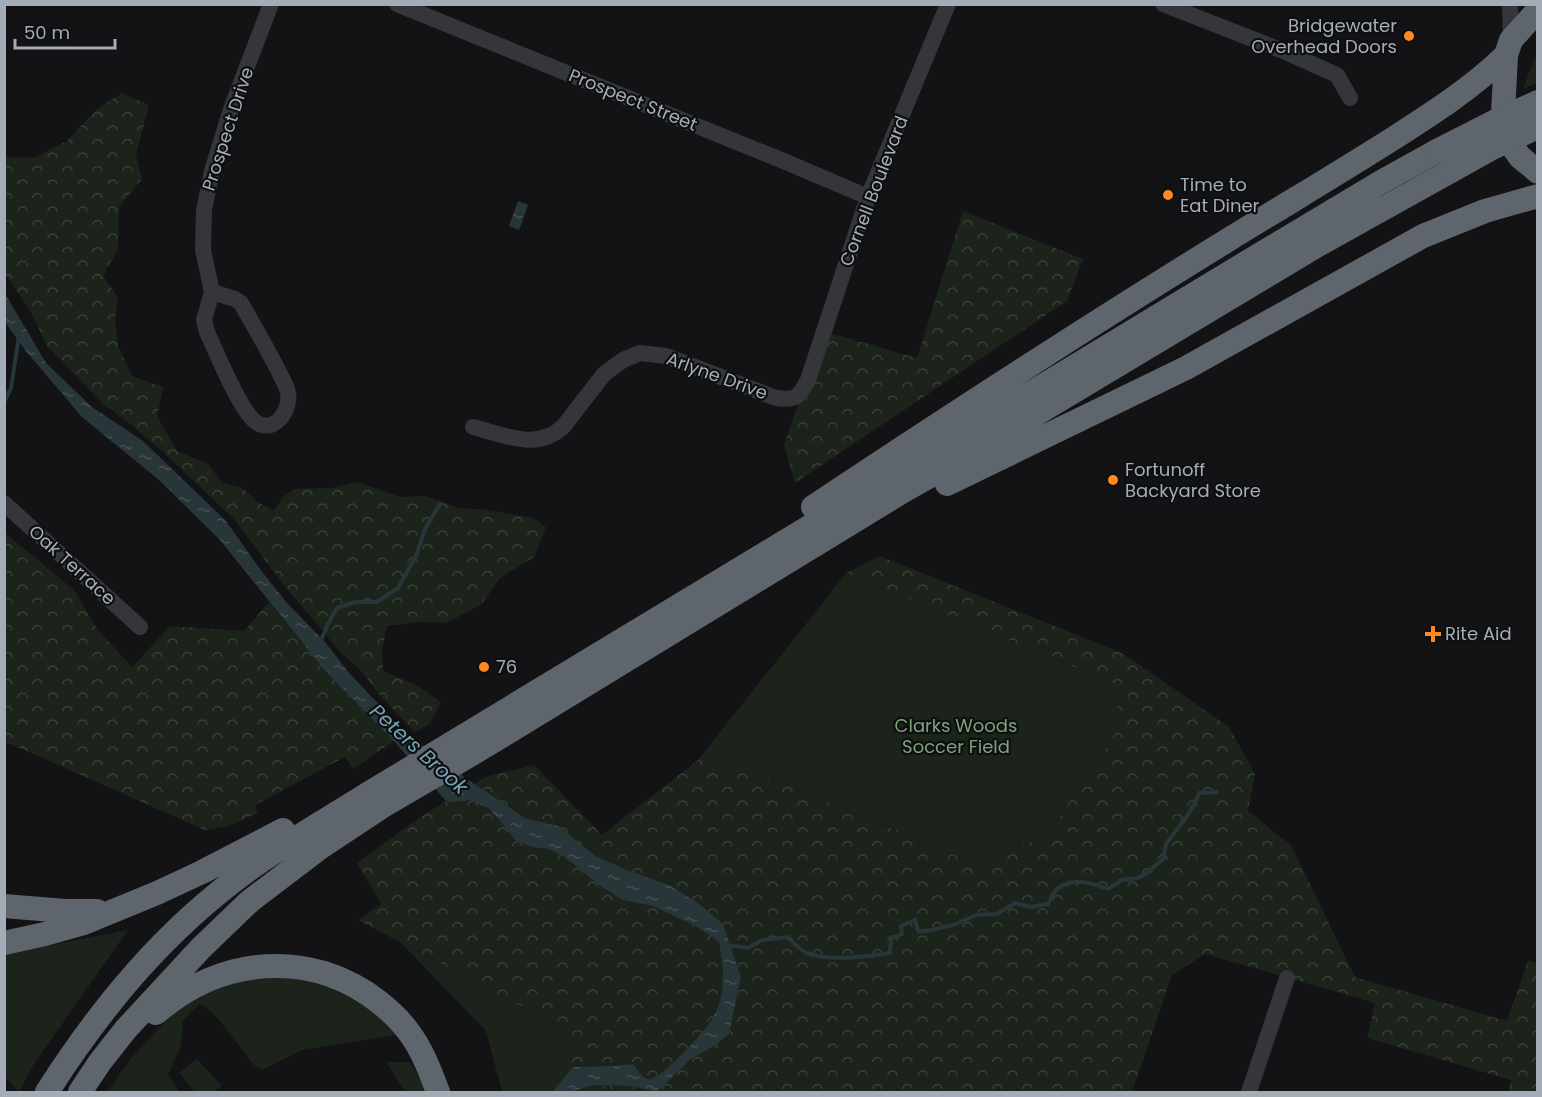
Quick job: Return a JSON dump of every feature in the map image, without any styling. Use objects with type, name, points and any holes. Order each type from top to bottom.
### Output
[{"type":"highway","points":[[687,602],[715,572],[974,400],[1447,104],[1478,81],[1538,10]]},
{"type":"highway","points":[[1509,47],[1503,114],[1505,131],[1520,157],[1538,172]]},
{"type":"highway","points":[[47,1092],[70,1056],[117,993],[175,931],[207,902],[283,846],[377,799],[860,519],[905,490],[1308,252],[1443,161],[1538,102]]},
{"type":"highway","points":[[469,745],[687,602],[1381,182],[1494,147],[1538,128]]},
{"type":"highway","points":[[860,519],[887,517],[956,479],[1186,368],[1423,236],[1485,211],[1538,196]]},
{"type":"highway","points":[[1324,290],[1349,289],[1468,232],[1501,220],[1538,212]]},
{"type":"highway","points":[[4,943],[84,923],[158,893],[290,826],[377,799]]},
{"type":"highway","points":[[80,1092],[126,1029],[201,948],[235,915],[377,799]]},
{"type":"highway","points":[[4,906],[64,911],[114,910]]},
{"type":"highway","points":[[100,1062],[123,1048],[141,1027],[172,999],[195,986],[242,969],[289,966],[323,972],[338,978],[367,993],[385,1007],[416,1041],[438,1092]]},
{"type":"street","name":"Prospect Drive","points":[[212,292],[241,303],[288,391],[289,401],[282,417],[275,424],[261,425],[254,420],[242,404],[207,332],[204,320],[212,292],[203,250],[204,210],[212,171],[231,109],[271,4]]},
{"type":"street","name":"Prospect Street","points":[[397,4],[868,197]]},
{"type":"street","name":"Cornell Boulevard","points":[[808,380],[868,197],[948,4]]},
{"type":"street","points":[[1162,4],[1298,57],[1337,75],[1350,98]]},
{"type":"street","points":[[1509,47],[1510,4]]},
{"type":"street","name":"Arlyne Drive","points":[[474,427],[521,439],[543,439],[554,435],[604,374],[623,360],[640,353],[666,356],[776,398],[796,397],[802,392],[808,380]]},
{"type":"street","name":"Oak Terrace","points":[[4,503],[140,627]]},
{"type":"street","points":[[1249,1092],[1287,978]]},
{"type":"green space","points":[[1537,54],[1537,83],[1523,89],[1528,75]]},
{"type":"green space","points":[[122,93],[149,105],[136,155],[142,179],[119,207],[118,249],[103,276],[118,297],[115,319],[118,346],[132,376],[163,387],[157,416],[177,451],[208,464],[222,483],[241,487],[259,503],[274,511],[282,498],[294,489],[331,488],[357,482],[400,497],[425,496],[459,508],[534,518],[546,527],[534,557],[500,578],[481,605],[446,623],[419,622],[387,626],[382,650],[383,671],[416,685],[441,702],[430,724],[415,732],[383,699],[358,667],[342,654],[283,584],[233,518],[162,451],[104,405],[47,346],[31,312],[5,274],[5,157],[34,158],[67,141],[97,109]]},
{"type":"green space","points":[[963,211],[1083,259],[1067,301],[795,483],[784,445],[823,331],[917,358]]},
{"type":"green space","points":[[4,532],[74,590],[98,630],[132,667],[170,626],[244,631],[269,602],[326,672],[394,741],[353,769],[345,757],[255,805],[258,813],[229,826],[205,830],[5,742]]},
{"type":"green space","points":[[880,556],[1124,654],[1229,727],[1255,774],[1248,811],[1291,845],[1355,977],[1507,1021],[1528,960],[1537,963],[1537,1092],[1508,1092],[1511,1080],[1367,1038],[1375,1003],[1205,954],[1172,975],[1132,1092],[657,1092],[691,1059],[714,1046],[733,1017],[741,977],[723,924],[698,903],[669,885],[597,856],[558,827],[524,818],[474,784],[488,776],[534,765],[602,835],[698,760],[747,768],[976,864],[1047,835],[1118,729],[1118,685],[846,573]]},
{"type":"green space","name":"Clarks Woods Soccer Field","points":[[846,573],[1118,685],[1118,729],[1047,835],[976,864],[747,768],[698,760]]},
{"type":"green space","points":[[470,800],[488,808],[515,840],[532,847],[548,849],[565,857],[599,885],[622,900],[653,906],[697,927],[719,942],[723,984],[716,1011],[708,1025],[692,1043],[673,1063],[655,1077],[646,1079],[641,1076],[633,1064],[573,1067],[563,1028],[358,920],[381,904],[357,863],[446,801]]},
{"type":"green space","points":[[128,930],[34,1064],[19,1092],[5,1077],[5,954]]},
{"type":"green space","points":[[400,942],[563,1028],[573,1067],[552,1092],[502,1092],[486,1031]]},
{"type":"green space","points":[[270,973],[338,985],[390,1021],[397,1035],[302,1050],[262,1070],[254,1065],[215,1015],[200,1004],[183,1020],[181,1046],[168,1075],[180,1092],[107,1092],[132,1057],[177,1009],[215,986]]},
{"type":"green space","points":[[197,1059],[222,1086],[213,1092],[195,1092],[179,1073]]},
{"type":"green space","points":[[386,1062],[410,1062],[428,1092],[404,1090]]},
{"type":"green space","points":[[594,1085],[632,1086],[655,1092],[574,1092]]},
{"type":"water","points":[[518,201],[528,205],[519,230],[509,226]]},
{"type":"water","name":"Peters Brook","points":[[4,292],[46,363],[92,407],[143,441],[226,521],[287,603],[406,733],[524,818],[558,826],[596,856],[669,885],[698,903],[723,924],[741,977],[729,1034],[691,1059],[657,1092],[632,1086],[594,1085],[574,1092],[552,1092],[573,1067],[633,1064],[642,1076],[649,1079],[673,1063],[701,1033],[717,1008],[723,983],[719,942],[697,927],[653,906],[622,900],[599,885],[565,857],[548,849],[532,847],[515,840],[488,808],[470,800],[446,801],[394,741],[326,672],[220,540],[159,480],[82,417],[25,350],[5,322]]},
{"type":"waterway","points":[[4,402],[11,388],[19,336]]},
{"type":"waterway","points":[[319,640],[337,608],[355,602],[377,602],[398,588],[416,556],[425,529],[440,504]]},
{"type":"waterway","points":[[727,945],[748,948],[762,940],[788,937],[803,951],[823,957],[847,958],[881,955],[890,953],[891,939],[902,934],[901,926],[915,920],[918,931],[928,931],[956,924],[976,915],[997,914],[1015,903],[1031,907],[1048,904],[1057,889],[1070,883],[1089,883],[1108,889],[1122,880],[1138,878],[1163,859],[1166,844],[1187,816],[1199,793],[1217,792]]},
{"type":"place","name":"Bridgewater Overhead Doors","points":[[1409,36]]},
{"type":"place","name":"Time to Eat Diner","points":[[1168,195]]},
{"type":"place","name":"Fortunoff Backyard Store","points":[[1113,480]]},
{"type":"place","name":"Rite Aid","points":[[1433,634]]},
{"type":"place","name":"76","points":[[484,667]]}]
